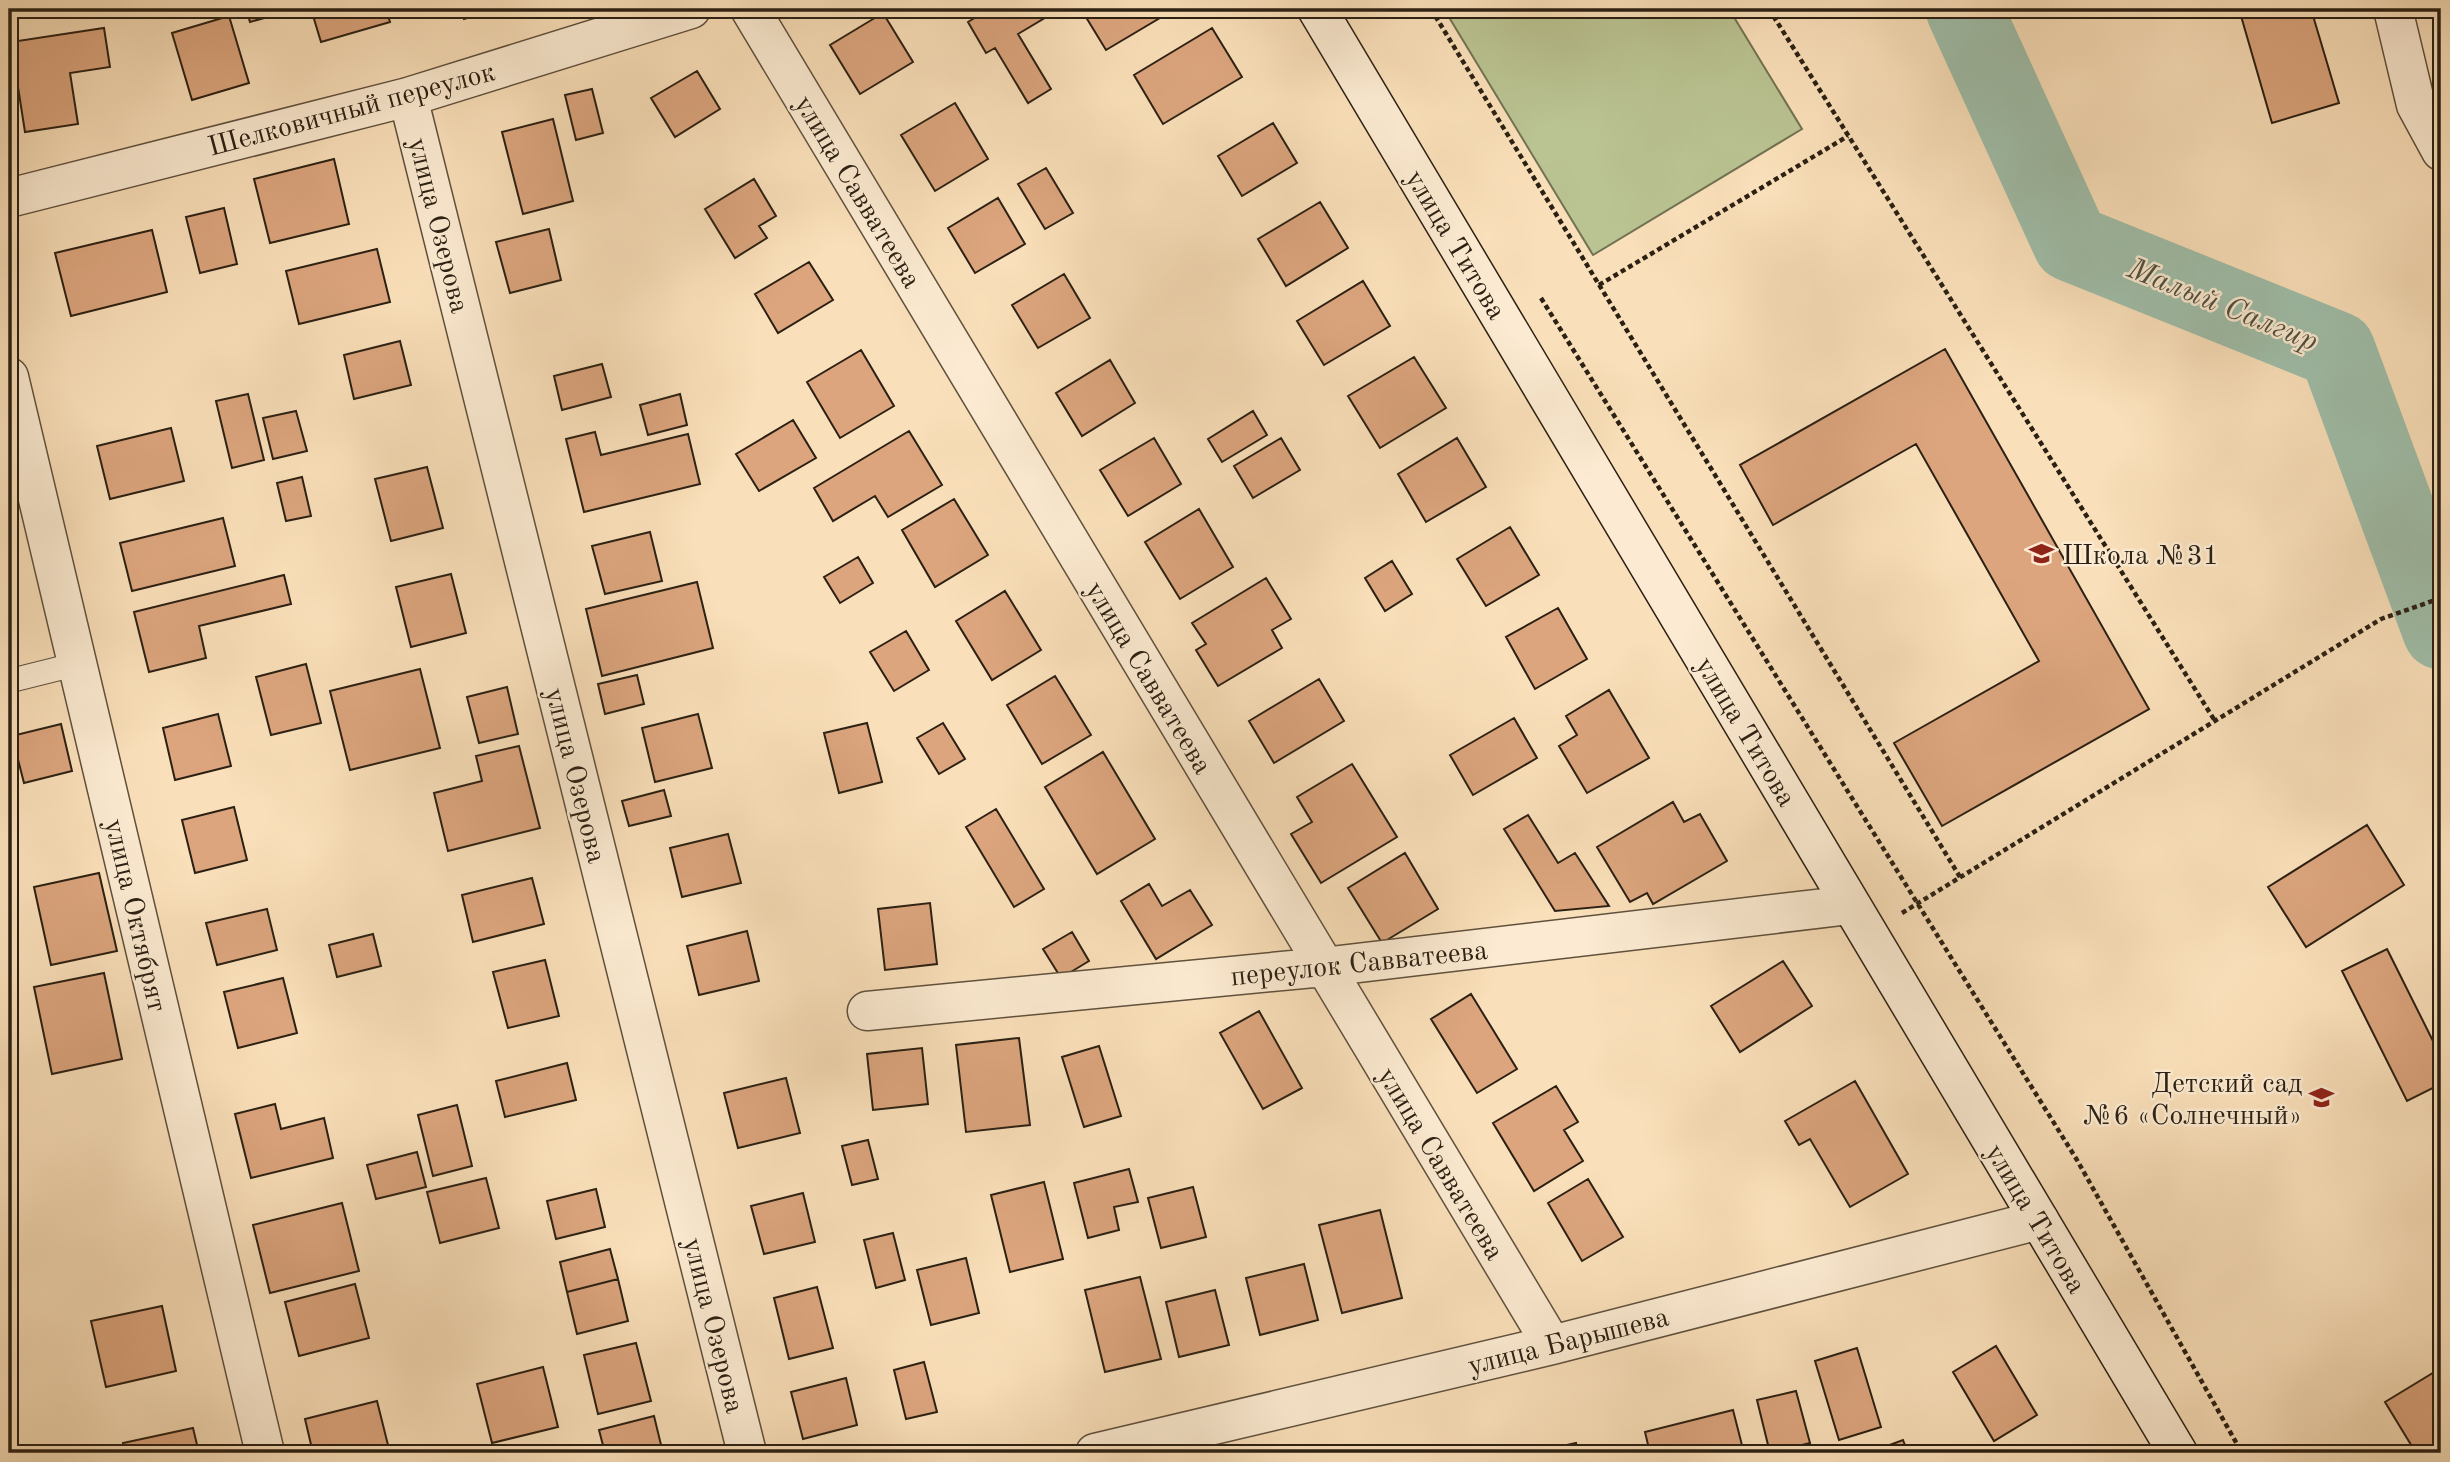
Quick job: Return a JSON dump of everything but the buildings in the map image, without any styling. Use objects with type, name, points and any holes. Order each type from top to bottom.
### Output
[{"type":"street","name":"Шелковичный переулок","points":[[9,198],[408,97],[691,9]]},
{"type":"street","name":"улица Савватеева","points":[[750,9],[1552,1345]]},
{"type":"street","name":"улица Титова","points":[[1317,9],[2178,1453]]},
{"type":"street","points":[[2393,9],[2416,105],[2441,151]]},
{"type":"street","name":"улица Озерова","points":[[408,97],[747,1453]]},
{"type":"street","name":"улица Октябрят","points":[[9,377],[265,1453]]},
{"type":"street","name":"переулок Савватеева","points":[[867,1011],[1859,919]]},
{"type":"street","name":"улица Барышева","points":[[1095,1453],[1552,1345],[2039,1220]]},
{"type":"lane","points":[[9,681],[77,664]]},
{"type":"path","points":[[1431,9],[1960,877]]},
{"type":"path","points":[[1769,9],[2215,721]]},
{"type":"path","points":[[1599,285],[1848,136]]},
{"type":"path","points":[[1537,291],[2077,1160],[2242,1453]]},
{"type":"path","points":[[1859,919],[1918,903],[2381,619],[2441,598]]},
{"type":"green space","points":[[1444,9],[1729,9],[1802,129],[1593,255]]},
{"type":"waterway","name":"Малый Салгир","points":[[1964,9],[2071,243],[2337,350],[2441,631]]},
{"type":"place","name":"Школа №31","points":[[2042,554]]},
{"type":"place","name":"Детский сад №6 «Солнечный»","points":[[2322,1098]]}]
